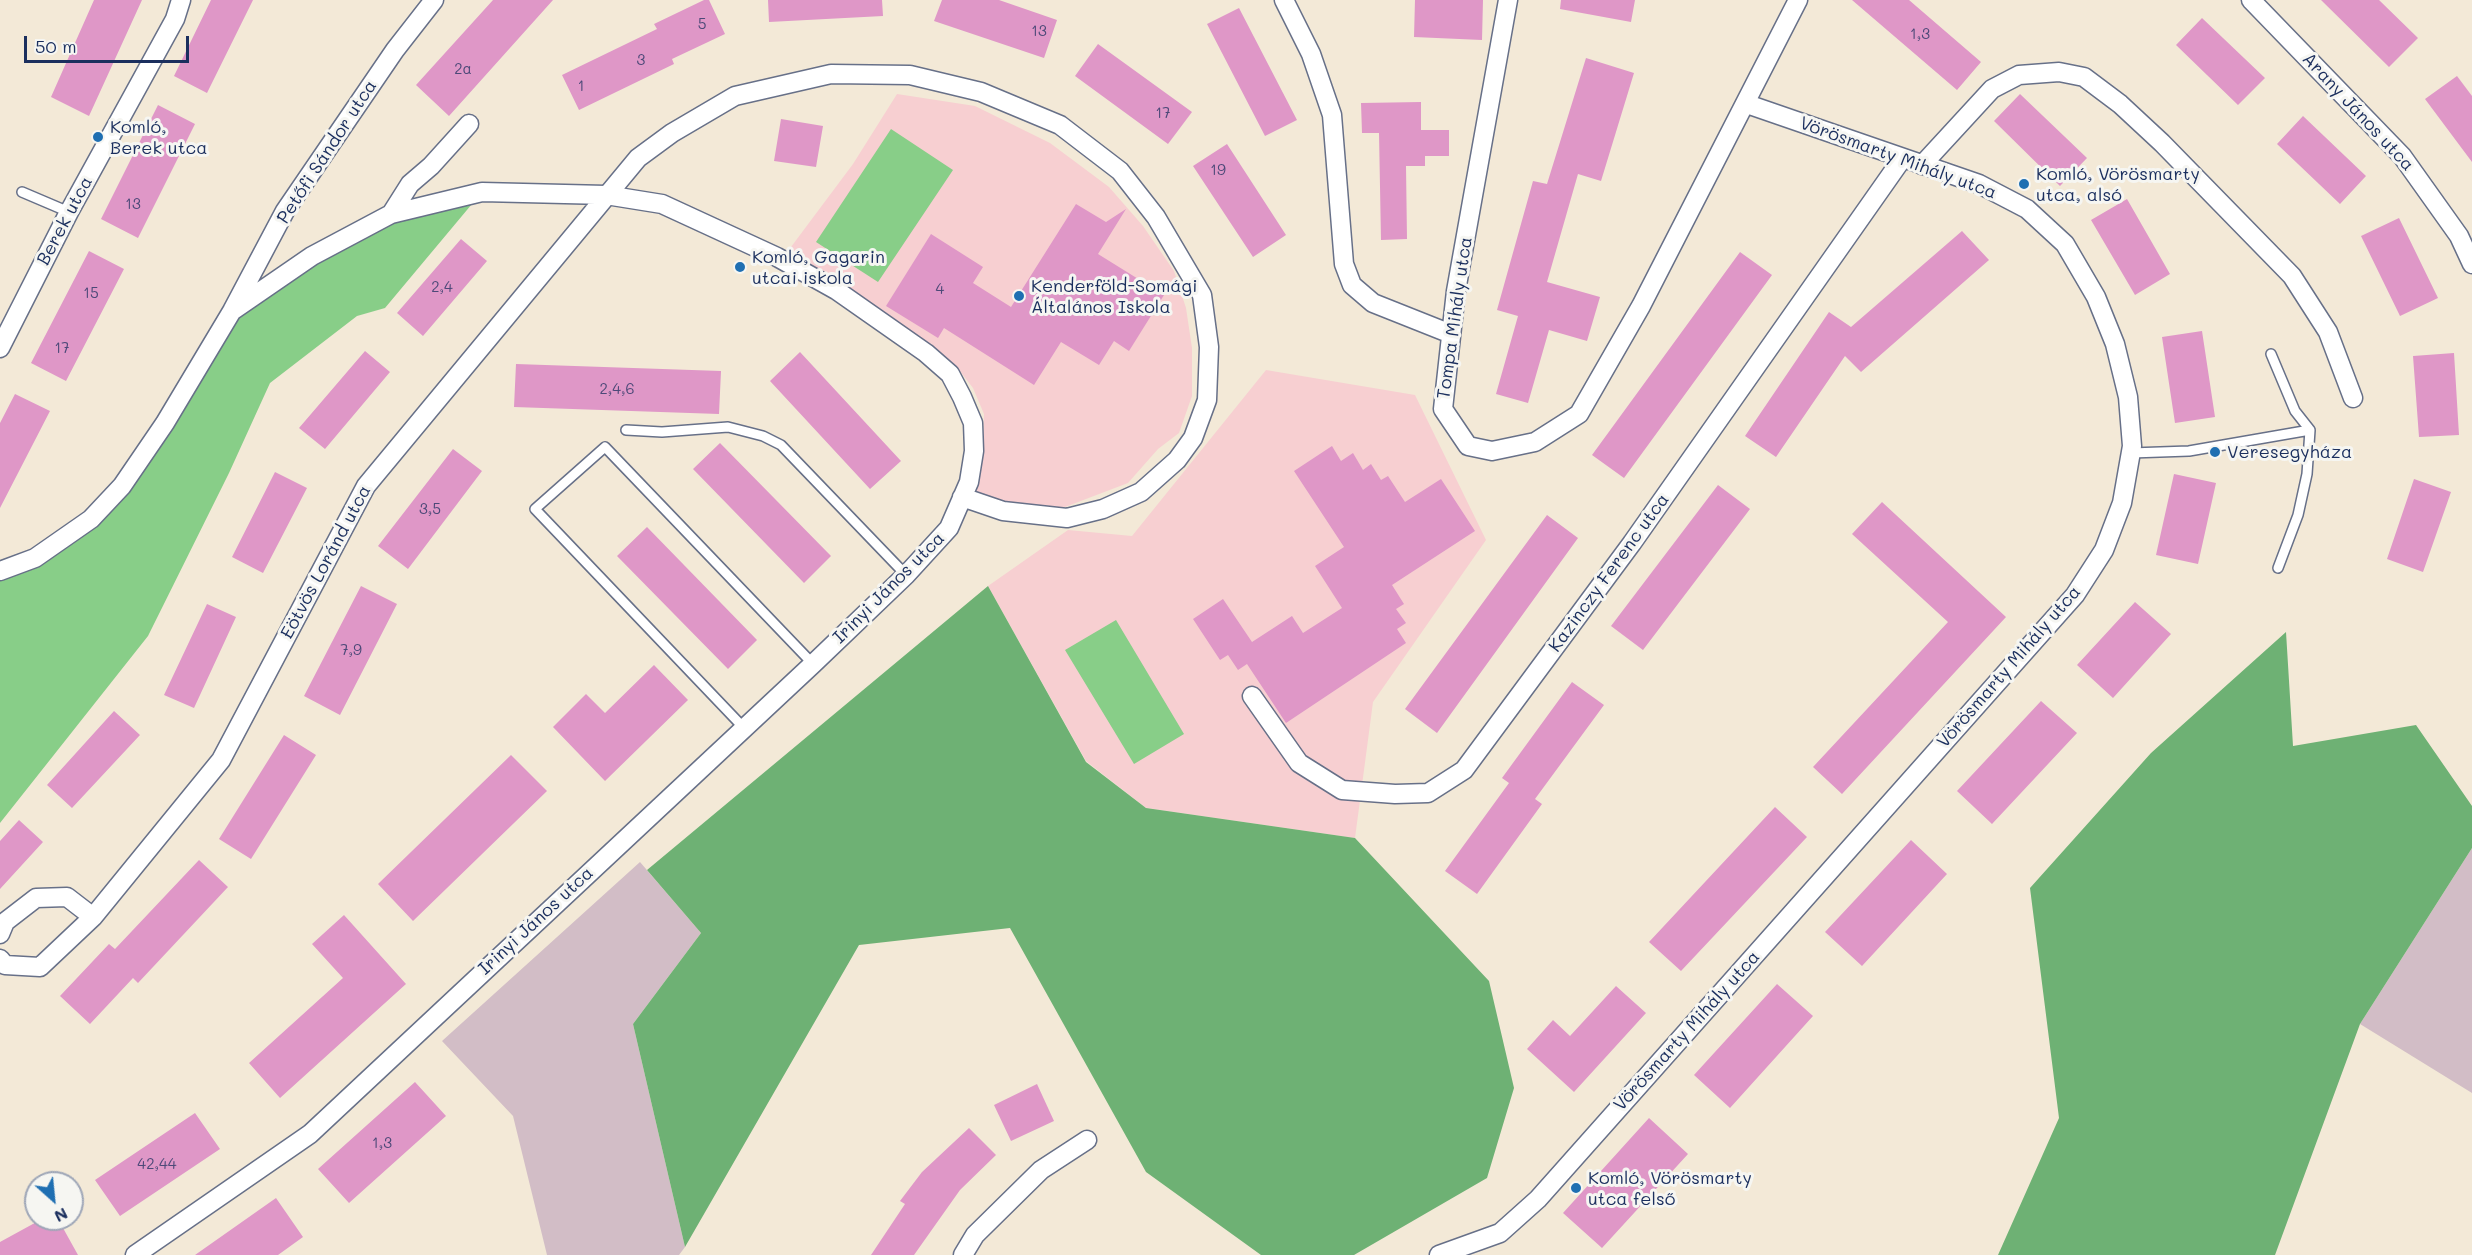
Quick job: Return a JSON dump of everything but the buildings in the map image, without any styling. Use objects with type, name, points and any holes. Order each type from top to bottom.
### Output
[{"type":"street","name":"Berek utca","points":[[0,348],[69,212],[175,19],[181,0]]},
{"type":"street","name":"Petőfi Sándor utca","points":[[232,311],[285,212],[395,50],[434,0]]},
{"type":"street","points":[[1284,0],[1311,54],[1332,116],[1344,264],[1352,285],[1373,303],[1451,334]]},
{"type":"street","name":"Tompa Mihály utca","points":[[1508,0],[1456,291],[1443,409],[1468,446],[1492,451],[1535,442],[1579,414],[1641,306],[1747,104]]},
{"type":"street","points":[[1747,104],[1798,0]]},
{"type":"street","name":"Arany János utca","points":[[2251,0],[2402,156],[2459,236],[2472,264]]},
{"type":"street","points":[[1922,165],[1992,89],[2019,75],[2058,72],[2084,77],[2120,104],[2162,143],[2292,276],[2328,332],[2354,398]]},
{"type":"street","name":"Eötvös Loránd utca","points":[[0,959],[5,964],[40,968],[93,917],[221,760],[366,486],[638,158],[672,133],[735,96],[831,74],[910,75],[981,92],[1060,125],[1120,171],[1156,217],[1203,295],[1209,347],[1206,400],[1193,438],[1177,460],[1141,492],[1103,509],[1067,518],[1003,511],[962,497]]},
{"type":"street","name":"Vörösmarty Mihály utca","points":[[1439,1255],[1500,1233],[1538,1199],[2075,595],[2104,550],[2122,503],[2131,453],[2128,397],[2115,344],[2096,297],[2065,244],[2026,209],[1979,184],[1747,104]]},
{"type":"street","points":[[391,213],[410,184],[431,166],[469,124]]},
{"type":"street","name":"Kazinczy Ferenc utca","points":[[1252,696],[1299,763],[1342,790],[1395,794],[1428,793],[1464,770],[1632,543],[1902,159]]},
{"type":"street","name":"Irinyi János utca","points":[[135,1255],[310,1134],[906,575],[949,528],[969,482],[974,451],[973,423],[950,374],[926,353],[836,290],[777,257],[662,204],[606,195],[482,192],[391,213],[312,256],[232,311]]},
{"type":"street","points":[[0,572],[35,558],[91,519],[122,486],[165,423],[232,311]]},
{"type":"street","points":[[0,934],[5,922],[36,898],[67,897],[93,917]]},
{"type":"street","points":[[963,1255],[975,1235],[1041,1170],[1087,1140]]},
{"type":"lane","points":[[22,192],[69,212]]},
{"type":"lane","points":[[2271,354],[2295,411],[2310,430],[2305,485],[2298,515],[2278,568]]},
{"type":"lane","points":[[626,430],[662,432],[728,426],[763,436],[781,445],[906,575]]},
{"type":"lane","points":[[2131,453],[2189,451],[2310,430]]},
{"type":"lane","points":[[743,727],[535,509],[605,447],[813,664]]},
{"type":"shaded area","name":"Kenderföld-Somági Általános Iskola","points":[[897,94],[975,106],[1050,143],[1109,187],[1143,226],[1174,271],[1186,308],[1192,348],[1192,396],[1179,433],[1158,449],[1128,483],[1065,507],[1035,507],[1003,502],[974,491],[983,448],[984,414],[973,388],[956,366],[788,251],[853,164]]},
{"type":"shaded area","points":[[1266,370],[1415,395],[1486,540],[1373,702],[1355,838],[1146,808],[1086,761],[988,586],[1068,530],[1132,536]]},
{"type":"shaded area","points":[[2472,848],[2472,1093],[2360,1024]]},
{"type":"shaded area","points":[[640,862],[701,933],[633,1024],[685,1247],[679,1255],[547,1255],[513,1116],[442,1041]]},
{"type":"green space","points":[[891,129],[953,170],[878,282],[816,242]]},
{"type":"green space","points":[[482,192],[385,308],[357,316],[270,383],[229,473],[148,636],[0,823],[0,571],[91,519],[232,311],[391,214]]},
{"type":"green space","points":[[988,586],[1086,762],[1146,808],[1355,838],[1489,981],[1514,1088],[1487,1178],[1354,1255],[1261,1255],[1146,1172],[1010,928],[859,945],[685,1247],[633,1024],[701,933],[647,870]]},
{"type":"green space","points":[[1116,620],[1184,734],[1134,764],[1065,650]]},
{"type":"green space","points":[[2286,632],[2293,746],[2416,725],[2472,806],[2472,848],[2360,1024],[2275,1255],[1998,1255],[2059,1118],[2030,888],[2151,753]]},
{"type":"place","name":"Komló, Berek utca","points":[[98,137]]},
{"type":"place","name":"Komló, Vörösmarty utca, alsó","points":[[2024,184]]},
{"type":"place","name":"Komló, Gagarin utcai iskola","points":[[740,267]]},
{"type":"place","name":"Kenderföld-Somági Általános Iskola","points":[[1019,296]]},
{"type":"place","name":"Veresegyháza","points":[[2215,452]]},
{"type":"place","name":"Komló, Vörösmarty utca felső","points":[[1576,1188]]}]
